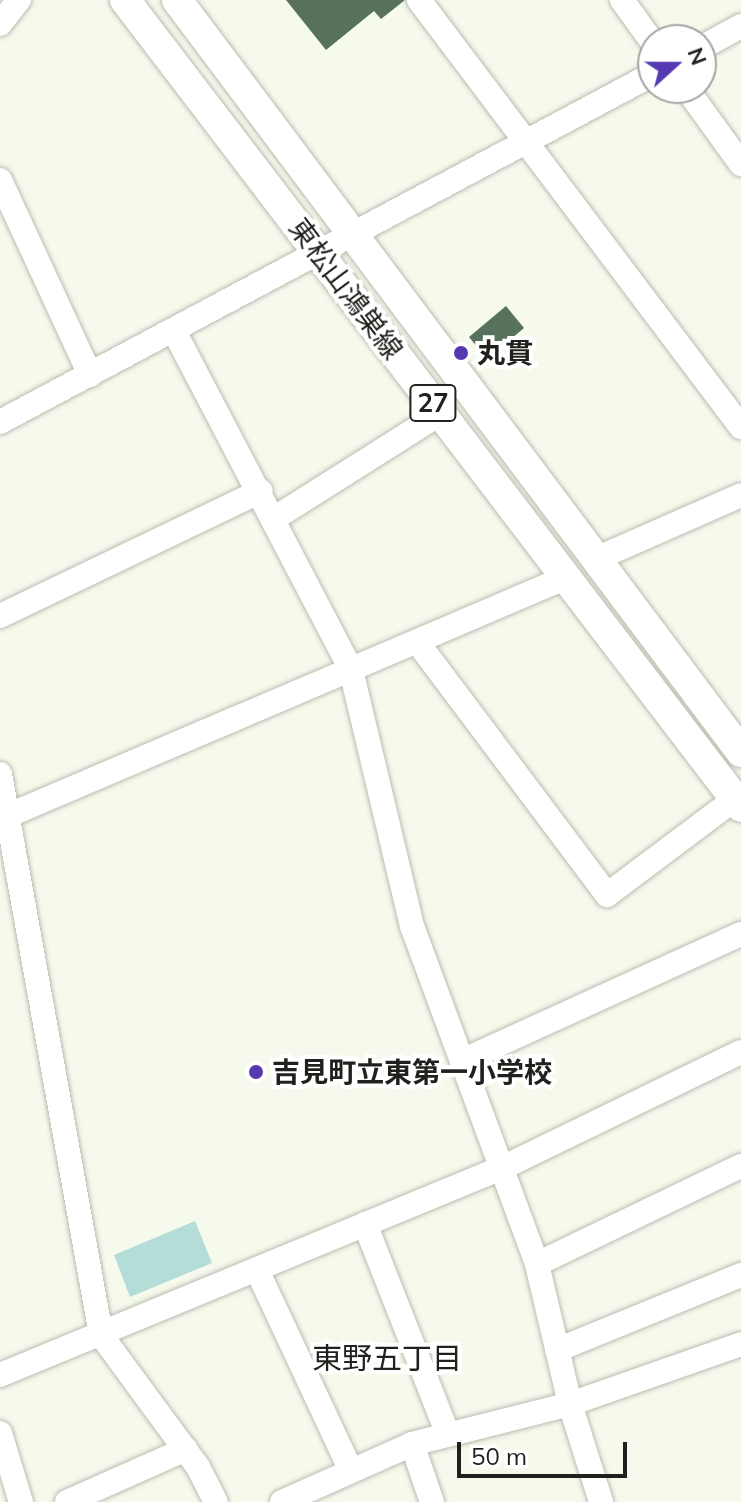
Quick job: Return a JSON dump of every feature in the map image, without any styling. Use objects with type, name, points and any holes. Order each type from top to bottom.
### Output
[{"type":"main road","name":"東松山鴻巣線","points":[[125,0],[738,803]]},
{"type":"main road","name":"東松山鴻巣線","points":[[177,0],[351,238],[741,752]]},
{"type":"street","points":[[0,24],[19,0]]},
{"type":"street","points":[[419,0],[741,427]]},
{"type":"street","points":[[622,0],[639,24]]},
{"type":"street","points":[[717,39],[741,26]]},
{"type":"street","points":[[0,422],[320,255],[637,82]]},
{"type":"street","points":[[698,104],[741,164]]},
{"type":"street","points":[[0,180],[9,225],[90,375]]},
{"type":"street","points":[[174,331],[261,491],[351,670],[395,868],[537,1264],[570,1404],[601,1502]]},
{"type":"street","points":[[275,518],[441,413]]},
{"type":"street","points":[[0,616],[261,491]]},
{"type":"street","points":[[596,559],[741,495]]},
{"type":"street","points":[[4,817],[567,577]]},
{"type":"street","points":[[418,643],[607,895],[738,803]]},
{"type":"street","points":[[0,774],[4,817],[101,1335],[186,1449],[216,1502]]},
{"type":"street","points":[[462,1061],[741,934]]},
{"type":"street","points":[[0,1375],[504,1167],[737,1063]]},
{"type":"street","points":[[537,1264],[741,1166]]},
{"type":"street","points":[[365,1224],[447,1432]]},
{"type":"street","points":[[257,1270],[351,1471]]},
{"type":"street","points":[[557,1350],[741,1275]]},
{"type":"street","points":[[282,1502],[412,1444],[447,1432],[570,1404],[741,1344]]},
{"type":"street","points":[[0,1433],[21,1502]]},
{"type":"street","points":[[412,1444],[432,1502]]},
{"type":"street","points":[[67,1502],[186,1449]]},
{"type":"water","points":[[195,1221],[212,1263],[130,1297],[114,1255]]},
{"type":"building","points":[[286,0],[405,0],[381,19],[374,11],[326,50]]},
{"type":"building","points":[[506,306],[524,328],[487,359],[469,337]]},
{"type":"place","name":"丸貫","points":[[461,353]]},
{"type":"place","name":"吉見町立東第一小学校","points":[[256,1072]]},
{"type":"district","name":"東野五丁目","points":[[387,1358]]}]
